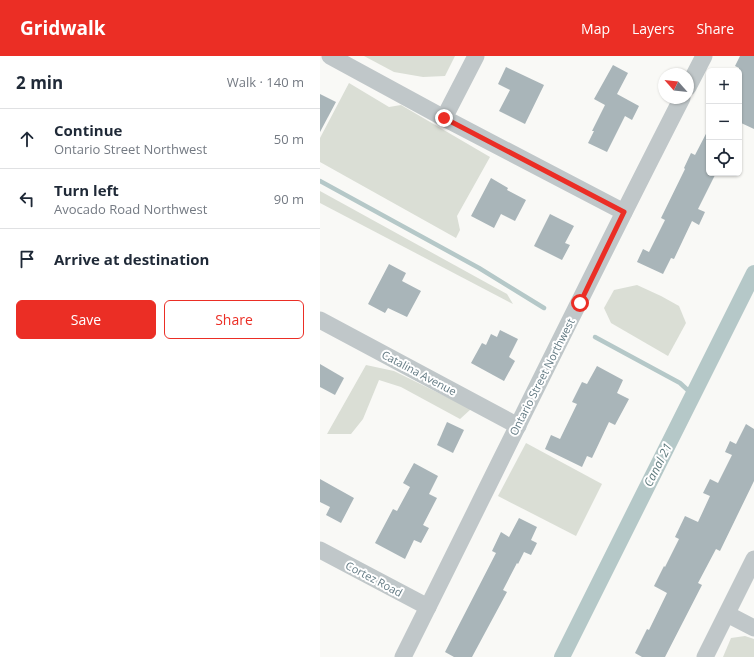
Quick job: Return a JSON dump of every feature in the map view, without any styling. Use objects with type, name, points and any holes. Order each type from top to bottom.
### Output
[{"type":"street","points":[[330,56],[444,118],[624,212]]},
{"type":"street","points":[[444,118],[476,56]]},
{"type":"street","points":[[694,75],[704,56]]},
{"type":"street","name":"Ontario Street Northwest","points":[[403,657],[679,104]]},
{"type":"street","name":"Catalina Avenue","points":[[320,320],[518,426]]},
{"type":"street","name":"Cortez Road","points":[[320,550],[428,607]]},
{"type":"street","points":[[705,657],[754,559]]},
{"type":"street","points":[[727,614],[754,628]]},
{"type":"shaded area","points":[[364,56],[455,56],[445,76],[423,77],[394,72]]},
{"type":"shaded area","points":[[349,83],[389,107],[401,105],[490,157],[457,216],[460,230],[456,238],[320,162],[320,138]]},
{"type":"shaded area","points":[[320,191],[507,294],[513,304],[320,203]]},
{"type":"shaded area","points":[[637,285],[679,306],[686,323],[668,356],[611,323],[604,308],[614,290]]},
{"type":"shaded area","points":[[366,365],[394,371],[471,409],[460,419],[401,387],[379,380],[363,419],[351,434],[327,434]]},
{"type":"shaded area","points":[[526,443],[602,484],[576,536],[498,496]]},
{"type":"shaded area","points":[[745,636],[754,639],[754,657],[723,657],[731,638]]},
{"type":"building","points":[[740,56],[754,56],[754,129],[742,123],[742,68],[735,66]]},
{"type":"building","points":[[613,65],[628,73],[617,94],[639,106],[632,120],[625,116],[607,152],[588,143],[594,131],[592,131],[605,105],[594,99]]},
{"type":"building","points":[[506,67],[544,85],[525,124],[499,111],[510,90],[498,84]]},
{"type":"building","points":[[320,94],[336,102],[320,132]]},
{"type":"building","points":[[706,134],[706,176],[714,176],[698,209],[705,212],[699,225],[692,221],[674,259],[671,258],[663,274],[637,262],[643,249],[649,252],[665,220],[661,218],[685,169],[684,168],[691,153],[695,155]]},
{"type":"building","points":[[491,178],[508,188],[507,190],[526,200],[515,221],[501,214],[494,228],[471,216]]},
{"type":"building","points":[[550,214],[574,226],[565,243],[570,245],[562,260],[534,246]]},
{"type":"building","points":[[389,264],[406,273],[402,281],[421,291],[407,317],[388,308],[385,313],[368,304]]},
{"type":"building","points":[[500,330],[518,339],[509,357],[515,361],[504,381],[471,363],[482,343],[486,345],[491,334],[497,337]]},
{"type":"building","points":[[320,364],[344,378],[335,395],[320,387]]},
{"type":"building","points":[[597,366],[623,380],[617,393],[629,399],[615,425],[609,422],[592,458],[587,456],[582,467],[545,449],[551,435],[560,439],[577,404],[572,402],[582,382],[587,384]]},
{"type":"building","points":[[447,422],[464,430],[453,453],[437,445]]},
{"type":"building","points":[[746,424],[754,429],[754,481],[720,551],[716,549],[698,583],[702,585],[665,657],[642,657],[635,653],[647,629],[649,630],[667,593],[654,586],[679,539],[675,537],[685,516],[698,522],[710,496],[703,493],[710,479],[718,483],[732,455],[725,452],[730,441],[736,444]]},
{"type":"building","points":[[414,463],[438,476],[429,494],[437,498],[423,525],[429,528],[421,543],[414,540],[405,559],[375,543],[393,509],[397,511],[410,487],[403,483]]},
{"type":"building","points":[[320,479],[354,498],[341,523],[326,515],[330,507],[320,502]]},
{"type":"building","points":[[519,518],[537,527],[531,540],[537,543],[531,555],[524,552],[518,564],[517,563],[503,590],[507,592],[472,657],[454,657],[445,652],[496,553],[492,551],[501,532],[509,537]]},
{"type":"waterway","points":[[320,181],[479,268],[544,308]]},
{"type":"waterway","name":"Canal 21","points":[[562,657],[754,273]]},
{"type":"waterway","points":[[595,337],[680,383],[693,395]]},
{"type":"route","points":[[444,118],[624,212],[580,303]]}]
